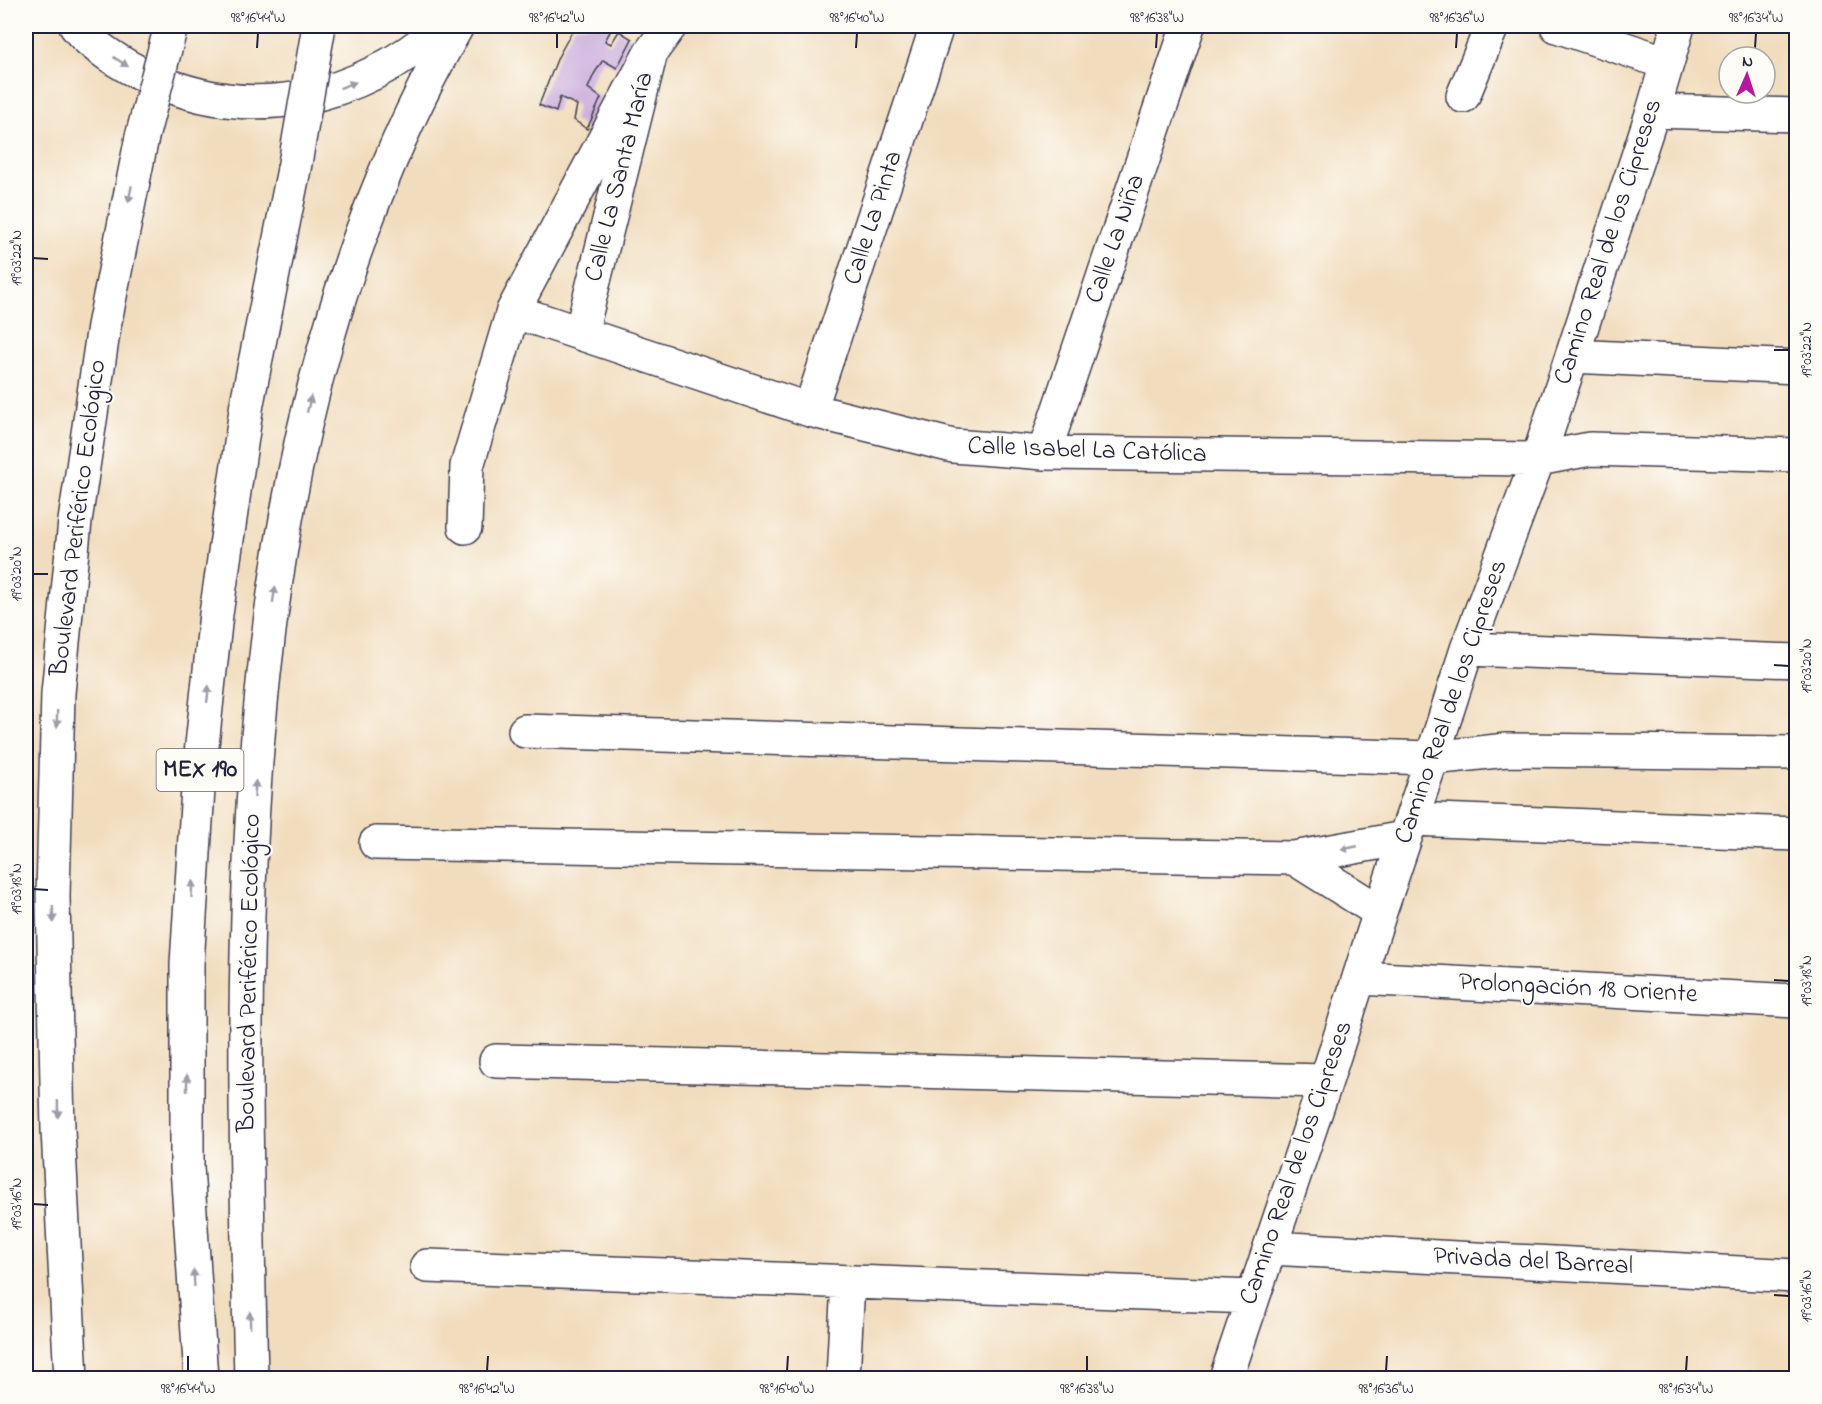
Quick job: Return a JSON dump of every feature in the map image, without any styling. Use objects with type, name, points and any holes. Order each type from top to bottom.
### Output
[{"type":"main road","points":[[76,26],[105,52],[135,71],[167,86],[201,97],[233,102],[298,99],[330,91],[389,66],[443,26]]},
{"type":"main road","name":"Boulevard Periférico Ecológico","points":[[71,1378],[58,1130],[53,908],[58,693],[75,521],[104,326],[142,136],[171,26]]},
{"type":"main road","name":"MEX 190","points":[[201,1378],[187,1155],[187,964],[200,773],[216,614],[248,403],[294,169],[319,26]]},
{"type":"main road","name":"Boulevard Periférico Ecológico","points":[[251,1378],[246,1099],[247,961],[252,824],[269,634],[282,539],[296,459],[314,381],[357,242],[406,123],[457,26]]},
{"type":"main road","name":"Calle La Santa María","points":[[581,333],[651,52],[670,26]]},
{"type":"main road","name":"Calle La Pinta","points":[[810,410],[937,26]]},
{"type":"main road","name":"Calle La Niña","points":[[1044,453],[1188,26]]},
{"type":"main road","points":[[1463,96],[1492,26]]},
{"type":"main road","points":[[1557,26],[1667,63]]},
{"type":"main road","name":"Camino Real de los Cipreses","points":[[1226,1378],[1467,649],[1538,459],[1653,111],[1678,26]]},
{"type":"main road","points":[[465,527],[467,466],[513,311],[651,52]]},
{"type":"main road","points":[[1653,111],[1797,115]]},
{"type":"main road","name":"Calle Isabel La Católica","points":[[513,311],[810,410],[953,446],[1044,453],[1538,459],[1590,449],[1797,455]]},
{"type":"main road","points":[[1572,356],[1797,367]]},
{"type":"main road","points":[[1467,649],[1797,660]]},
{"type":"main road","points":[[525,731],[1432,758],[1507,750],[1797,753]]},
{"type":"main road","points":[[376,843],[1294,858],[1408,829],[1797,834]]},
{"type":"main road","points":[[1294,858],[1380,912]]},
{"type":"main road","name":"Prolongación 18 Oriente","points":[[1359,978],[1797,1001]]},
{"type":"main road","points":[[496,1061],[1326,1081]]},
{"type":"main road","name":"Privada del Barreal","points":[[1270,1248],[1797,1276]]},
{"type":"main road","points":[[427,1266],[1252,1297]]},
{"type":"main road","points":[[843,1378],[848,1282]]},
{"type":"building","points":[[575,26],[613,26],[605,41],[611,44],[619,31],[632,39],[617,68],[603,60],[594,74],[588,88],[601,98],[587,129],[574,120],[577,105],[560,97],[556,112],[539,105],[558,57]]}]
